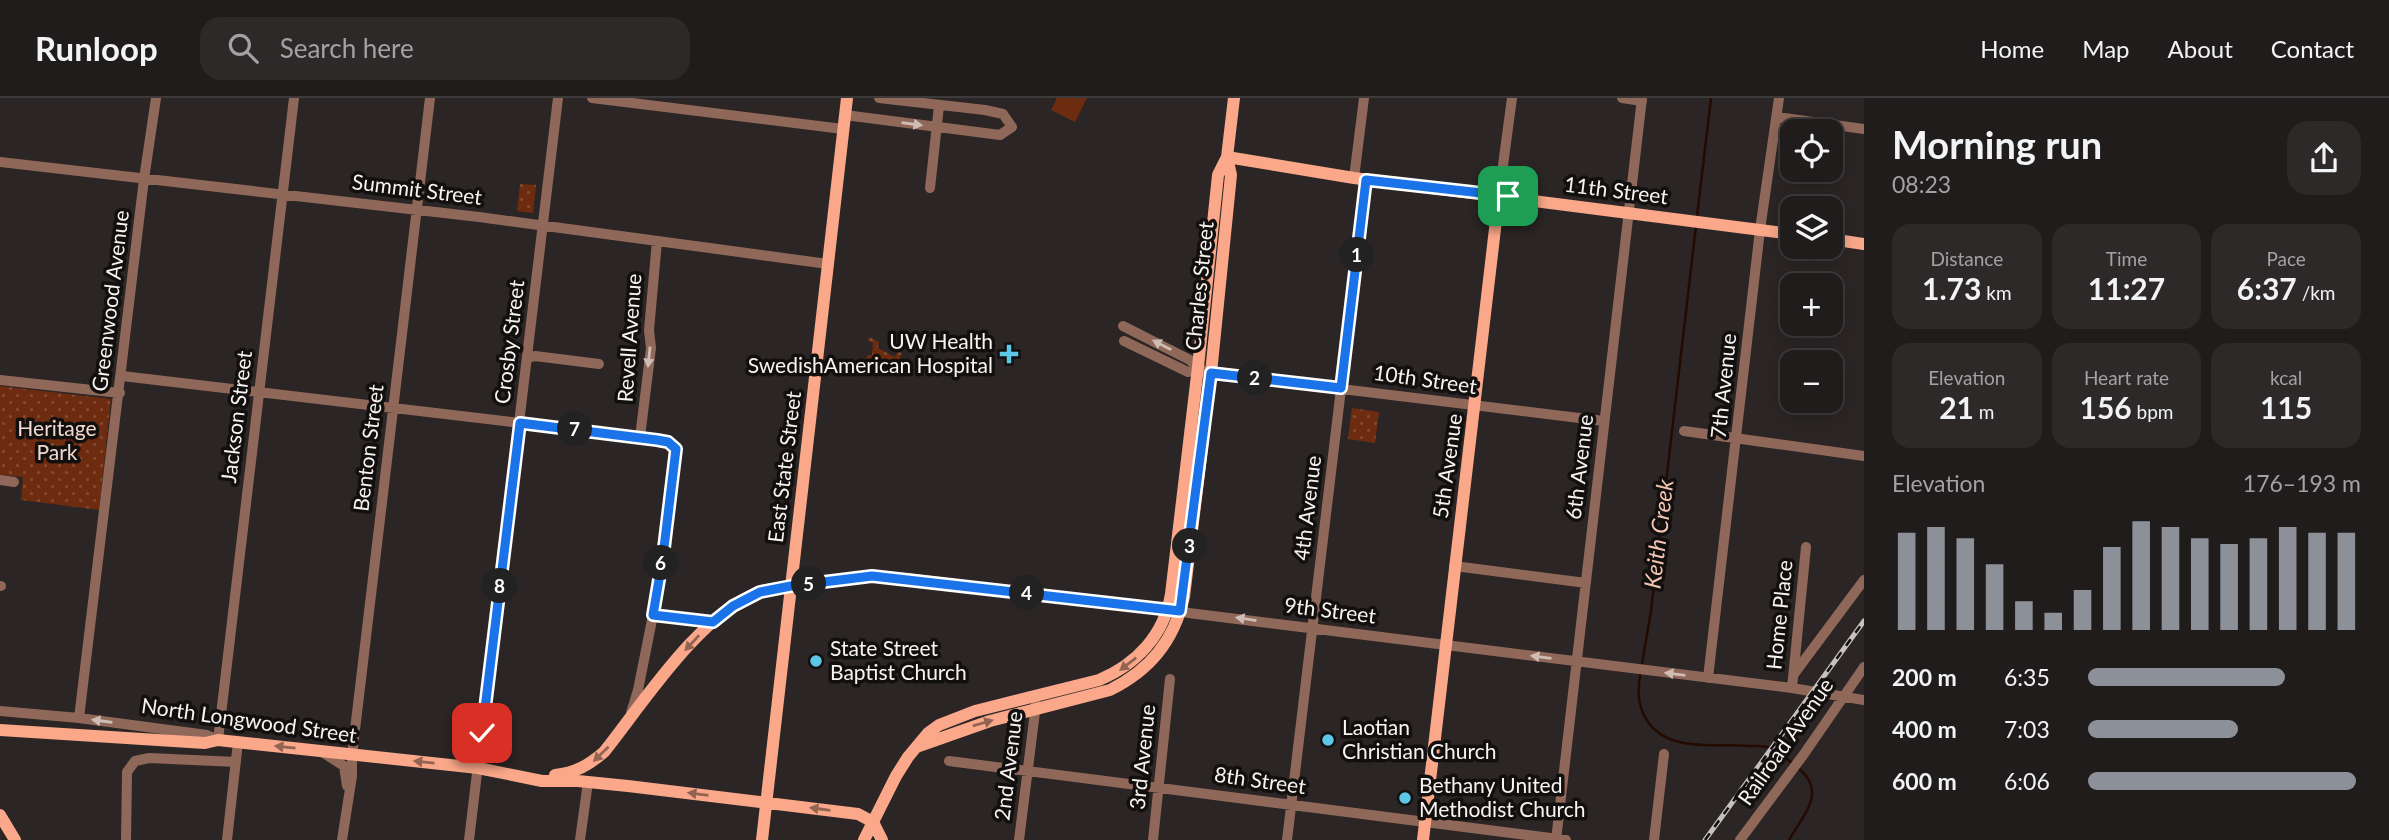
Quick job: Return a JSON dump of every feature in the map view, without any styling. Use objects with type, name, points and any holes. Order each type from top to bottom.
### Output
[{"type":"main road","name":"East State Street","points":[[762,840],[846,98]]},
{"type":"main road","name":"Charles Street","points":[[919,747],[978,725],[1110,690],[1149,665],[1165,645],[1174,610],[1231,176],[1227,157],[1234,98]]},
{"type":"main road","name":"11th Street","points":[[1227,157],[1360,179],[1780,232]]},
{"type":"main road","name":"5th Avenue","points":[[1423,840],[1499,195]]},
{"type":"main road","points":[[1843,241],[1864,244]]},
{"type":"main road","name":"North Longwood Street","points":[[492,771],[560,774],[589,764],[604,752],[674,663],[713,622],[733,606],[760,592],[791,586]]},
{"type":"main road","name":"Charles Street","points":[[864,840],[896,776],[928,733],[952,719],[1099,680],[1118,672],[1134,661],[1174,610]]},
{"type":"main road","points":[[0,730],[205,743],[218,740]]},
{"type":"main road","name":"North Longwood Street","points":[[218,740],[478,768],[542,780],[588,782],[766,802],[858,814],[873,822]]},
{"type":"main road","points":[[0,815],[15,840]]},
{"type":"main road","points":[[873,822],[882,840]]},
{"type":"street","name":"Greenwood Avenue","points":[[79,718],[156,98]]},
{"type":"street","name":"Jackson Street","points":[[218,740],[293,98]]},
{"type":"street","name":"Benton Street","points":[[342,840],[352,776],[352,755],[430,98]]},
{"type":"street","name":"Crosby Street","points":[[469,840],[558,98]]},
{"type":"street","points":[[592,98],[683,103],[843,129]]},
{"type":"street","name":"4th Avenue","points":[[1287,840],[1341,388],[1360,179],[1364,98]]},
{"type":"street","name":"5th Avenue","points":[[1499,195],[1513,98]]},
{"type":"street","points":[[1622,98],[1642,99]]},
{"type":"street","name":"7th Avenue","points":[[1708,678],[1760,230],[1779,98]]},
{"type":"street","points":[[845,115],[887,121],[937,128],[1000,135],[1012,127],[1003,114],[986,104],[939,106],[884,99],[887,121]]},
{"type":"street","name":"6th Avenue","points":[[1559,840],[1642,99]]},
{"type":"street","points":[[930,188],[939,106]]},
{"type":"street","points":[[1776,117],[1864,128]]},
{"type":"street","name":"Summit Street","points":[[0,162],[417,209],[828,264]]},
{"type":"street","name":"Revell Avenue","points":[[640,437],[651,348],[649,330],[657,241]]},
{"type":"street","points":[[1123,326],[1190,360],[1205,371]]},
{"type":"street","name":"10th Street","points":[[1124,341],[1188,372],[1205,371],[1604,421]]},
{"type":"street","points":[[528,358],[535,356],[599,364]]},
{"type":"street","points":[[122,376],[668,442],[676,449],[663,556],[638,690],[629,719]]},
{"type":"street","points":[[0,380],[120,393]]},
{"type":"street","points":[[1684,431],[1864,456]]},
{"type":"street","points":[[0,481],[14,482]]},
{"type":"street","name":"Home Place","points":[[1792,682],[1806,547]]},
{"type":"street","points":[[1454,566],[1586,583]]},
{"type":"street","name":"9th Street","points":[[791,586],[872,576],[1174,610],[1708,678],[1792,682],[1842,698],[1864,700]]},
{"type":"street","points":[[1792,682],[1864,580]]},
{"type":"street","points":[[653,615],[713,622]]},
{"type":"street","name":"Railroad Avenue","points":[[1740,840],[1864,667]]},
{"type":"street","name":"3rd Avenue","points":[[1153,840],[1170,679]]},
{"type":"street","name":"2nd Avenue","points":[[1019,840],[1036,696]]},
{"type":"street","name":"North Longwood Street","points":[[0,711],[79,718],[207,735],[218,740]]},
{"type":"street","points":[[227,840],[238,742]]},
{"type":"street","name":"Benton Street","points":[[319,751],[344,765],[346,803]]},
{"type":"street","points":[[1654,840],[1664,754]]},
{"type":"street","points":[[126,840],[127,772],[135,761],[149,758],[236,762]]},
{"type":"street","name":"8th Street","points":[[948,761],[1559,840]]},
{"type":"street","points":[[580,840],[588,782]]},
{"type":"green space","points":[[1057,98],[1087,98],[1075,122],[1051,110]]},
{"type":"green space","points":[[520,184],[536,185],[533,213],[517,211]]},
{"type":"green space","points":[[869,337],[879,342],[878,348],[895,357],[898,352],[902,353],[897,366],[893,366],[892,360],[871,358],[870,363],[866,363],[867,355],[872,355],[873,343],[868,341]]},
{"type":"green space","name":"Heritage Park","points":[[0,386],[111,399],[99,510],[21,500],[23,477],[0,475]]},
{"type":"green space","points":[[1352,408],[1379,412],[1375,443],[1348,439]]},
{"type":"waterway","name":"Keith Creek","points":[[1697,216],[1711,98]]},
{"type":"waterway","name":"Keith Creek","points":[[1642,664],[1651,611],[1696,226]]},
{"type":"waterway","name":"Keith Creek","points":[[1641,671],[1640,704],[1644,716],[1657,732],[1668,738],[1694,744],[1765,746],[1792,763]]},
{"type":"waterway","name":"Keith Creek","points":[[1789,840],[1806,812],[1812,794],[1811,785],[1797,767]]},
{"type":"railway","points":[[1705,840],[1864,621]]},
{"type":"place","name":"UW Health SwedishAmerican Hospital","points":[[1009,354]]},
{"type":"place","name":"State Street Baptist Church","points":[[816,661]]},
{"type":"place","name":"Laotian Christian Church","points":[[1328,740]]},
{"type":"place","name":"Bethany United Methodist Church","points":[[1405,798]]},
{"type":"route","points":[[482,733],[520,423],[673,444],[676,449],[672,484],[653,615],[713,622],[733,606],[760,592],[872,576],[1180,611],[1184,597],[1211,373],[1341,388],[1366,180],[1508,196]]}]
